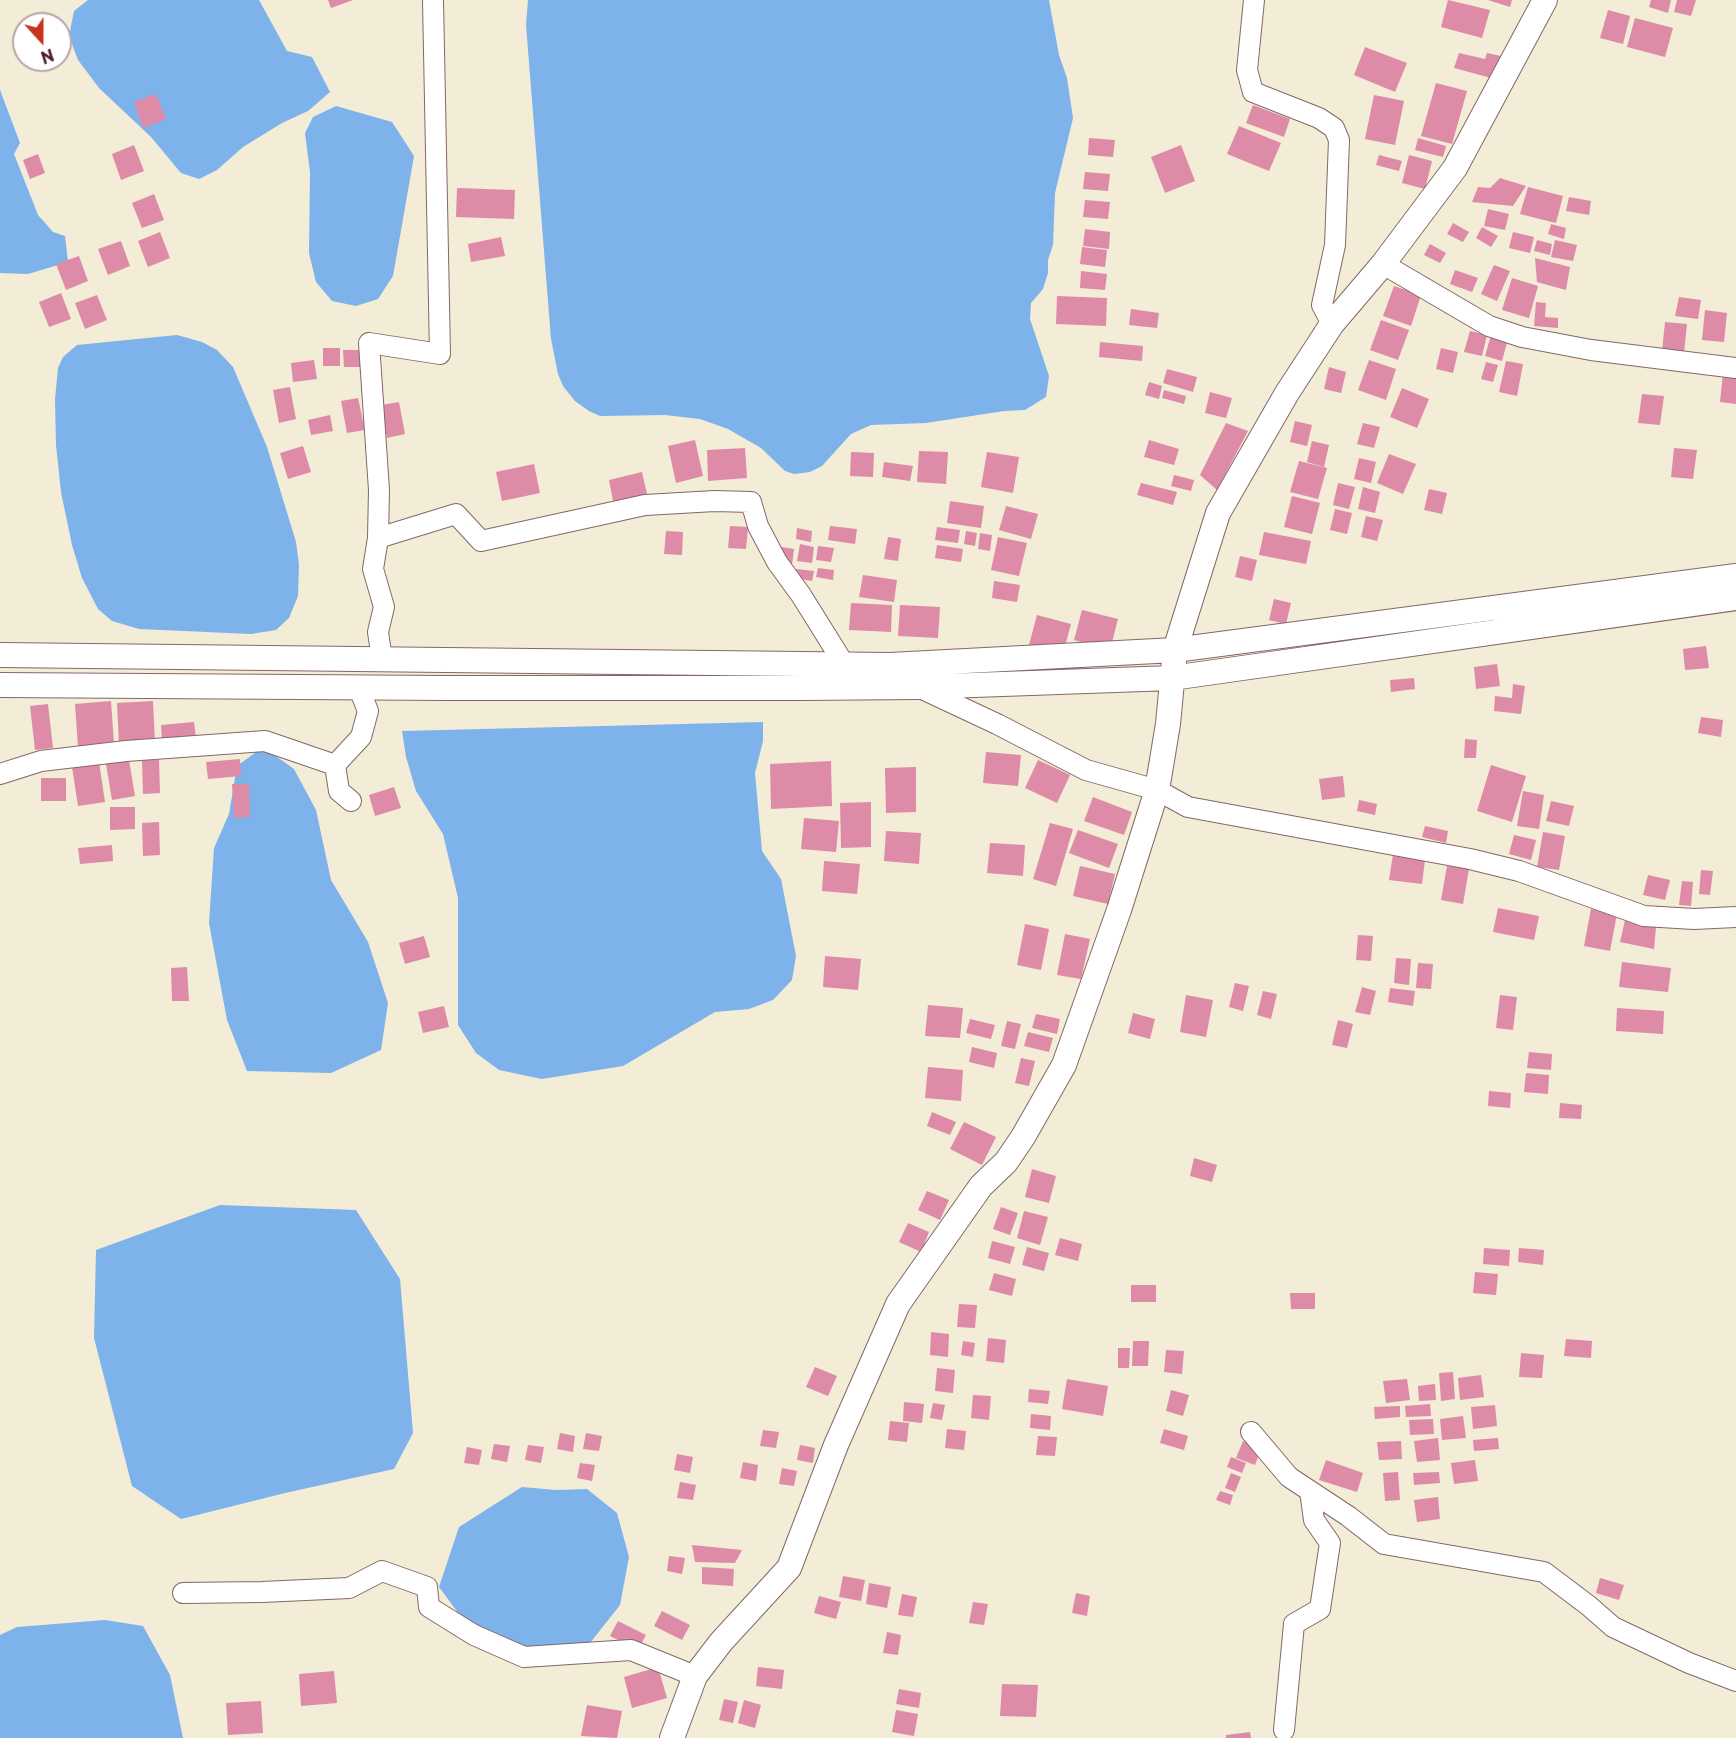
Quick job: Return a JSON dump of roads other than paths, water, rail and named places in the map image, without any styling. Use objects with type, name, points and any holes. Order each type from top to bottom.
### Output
[{"type":"main road","points":[[672,1738],[695,1676],[721,1642],[789,1568],[836,1445],[898,1304],[981,1186],[1006,1162],[1064,1065],[1105,953],[1157,790],[1168,724],[1175,650],[1218,513],[1287,393],[1332,324],[1383,264],[1455,168],[1545,0]]},
{"type":"main road","points":[[0,655],[890,665],[1175,650],[1736,576]]},
{"type":"main road","points":[[0,685],[446,688],[918,687],[1172,678],[1736,598]]},
{"type":"street","points":[[382,659],[378,632],[384,607],[373,569],[378,538],[379,490],[369,343],[440,354],[433,0]]},
{"type":"street","points":[[1254,0],[1247,70],[1253,92],[1319,118],[1334,128],[1339,140],[1335,245],[1322,305],[1332,324]]},
{"type":"street","points":[[1383,264],[1489,326],[1522,337],[1591,350],[1736,368]]},
{"type":"street","points":[[378,538],[456,514],[481,542],[645,505],[715,501],[751,502],[758,526],[777,562],[801,595],[844,664],[853,687]]},
{"type":"street","points":[[335,765],[361,737],[364,728],[368,711],[358,686]]},
{"type":"street","points":[[918,687],[997,724],[1086,770],[1157,790],[1188,807],[1470,859],[1519,871],[1644,916],[1694,919],[1736,917]]},
{"type":"street","points":[[0,774],[41,761],[126,751],[265,741],[335,765]]},
{"type":"street","points":[[335,765],[339,791],[351,801]]},
{"type":"street","points":[[1251,1432],[1289,1477],[1348,1516],[1384,1544],[1544,1572],[1613,1627],[1689,1663],[1736,1682]]},
{"type":"street","points":[[1284,1730],[1294,1624],[1320,1609],[1330,1543],[1314,1520],[1310,1491]]},
{"type":"street","points":[[183,1593],[349,1588],[382,1571],[427,1587],[429,1606],[474,1635],[524,1657],[630,1650],[695,1676]]},
{"type":"water","points":[[88,0],[259,0],[287,51],[312,57],[330,92],[308,111],[282,123],[243,147],[217,170],[199,179],[181,173],[151,137],[99,88],[78,60],[72,44],[74,11]]},
{"type":"water","points":[[528,0],[1049,0],[1059,55],[1067,78],[1073,118],[1055,193],[1053,245],[1048,260],[1048,273],[1043,289],[1031,303],[1030,319],[1049,376],[1046,397],[1025,410],[926,423],[871,425],[851,434],[822,466],[810,472],[794,474],[785,471],[761,448],[728,429],[700,419],[665,415],[600,416],[575,401],[563,386],[558,374],[551,339],[526,25]]},
{"type":"water","points":[[0,90],[20,143],[14,154],[38,215],[53,232],[65,236],[68,262],[28,274],[0,273]]},
{"type":"water","points":[[336,106],[392,122],[414,156],[393,276],[378,299],[356,306],[332,301],[316,282],[309,253],[310,172],[305,133],[313,117]]},
{"type":"water","points":[[177,335],[202,342],[217,350],[233,367],[267,447],[296,542],[299,565],[298,596],[289,618],[276,630],[251,634],[139,629],[112,621],[98,609],[82,578],[72,545],[61,492],[56,445],[55,399],[58,368],[63,357],[77,345]]},
{"type":"water","points":[[763,722],[763,741],[755,773],[762,851],[781,879],[796,956],[792,980],[773,1000],[749,1009],[715,1012],[623,1066],[542,1079],[499,1070],[476,1053],[458,1025],[458,898],[443,834],[416,791],[406,757],[402,731]]},
{"type":"water","points":[[263,747],[294,769],[316,810],[331,880],[368,942],[388,1003],[381,1050],[331,1073],[247,1071],[227,1020],[209,923],[214,848],[229,814],[237,766]]},
{"type":"water","points":[[220,1205],[356,1210],[400,1279],[413,1433],[394,1469],[181,1519],[132,1486],[94,1338],[96,1250]]},
{"type":"water","points":[[522,1487],[556,1490],[587,1489],[617,1513],[629,1557],[620,1605],[590,1643],[542,1652],[493,1636],[459,1614],[439,1587],[459,1527]]},
{"type":"water","points":[[105,1620],[143,1626],[170,1675],[183,1738],[0,1738],[0,1635],[17,1627]]}]
